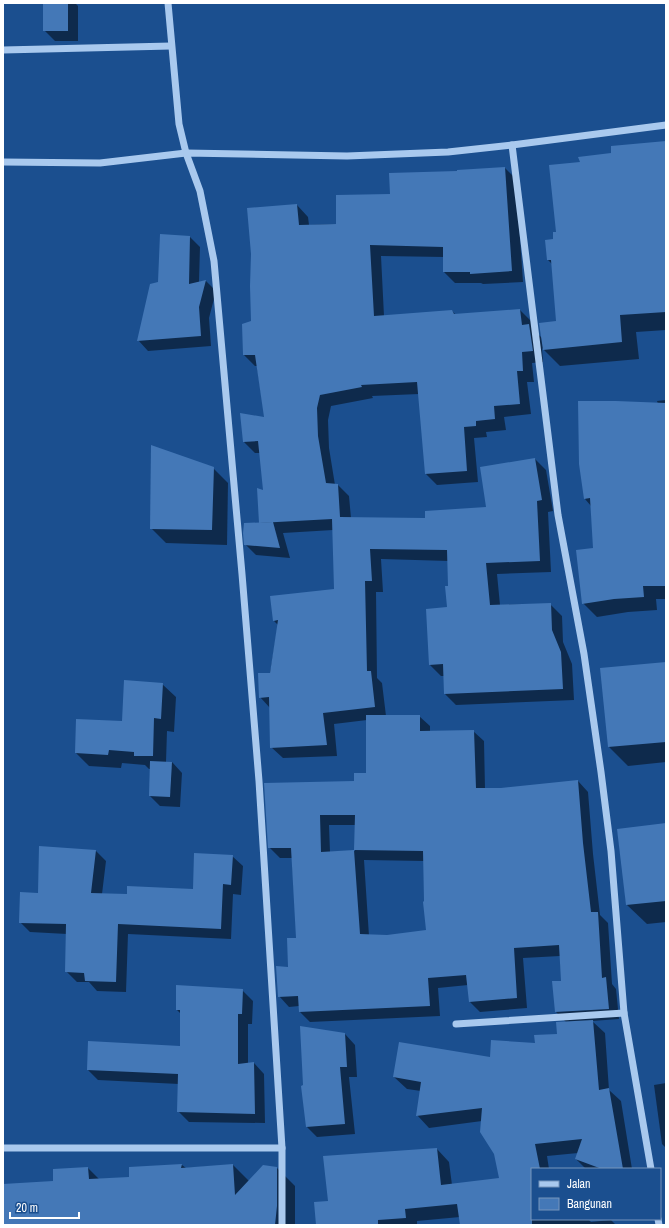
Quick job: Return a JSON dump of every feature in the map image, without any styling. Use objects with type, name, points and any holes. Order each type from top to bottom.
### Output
[{"type":"street","points":[[168,3],[179,124],[186,152],[200,191],[214,261],[243,581],[259,781],[282,1148],[282,1225]]},
{"type":"street","points":[[3,50],[171,46]]},
{"type":"street","points":[[3,162],[100,163],[186,152],[347,156],[448,152],[666,125]]},
{"type":"street","points":[[512,145],[558,515],[584,654],[601,772],[611,851],[624,1013],[651,1168]]},
{"type":"street","points":[[456,1024],[624,1013]]},
{"type":"street","points":[[3,1148],[282,1148]]},
{"type":"building","points":[[43,3],[68,3],[68,31],[43,31]]},
{"type":"building","points":[[666,141],[666,312],[620,315],[622,342],[543,350],[539,323],[556,321],[551,260],[547,260],[545,240],[553,239],[553,232],[556,232],[549,165],[580,162],[578,157],[611,153],[611,146]]},
{"type":"building","points":[[505,167],[512,271],[470,274],[470,272],[443,272],[443,247],[370,245],[374,316],[452,310],[454,314],[520,309],[522,325],[529,324],[533,351],[522,352],[523,371],[517,371],[520,404],[494,406],[495,419],[476,421],[476,426],[464,427],[467,471],[425,474],[417,382],[361,385],[362,387],[320,395],[317,408],[318,436],[326,483],[338,484],[340,517],[425,518],[425,511],[486,507],[480,467],[535,458],[542,500],[537,501],[540,561],[486,563],[490,605],[551,603],[552,630],[561,652],[563,689],[444,694],[443,664],[429,665],[426,609],[447,607],[445,586],[448,586],[447,550],[370,549],[372,581],[365,581],[367,671],[371,671],[375,707],[323,713],[327,745],[270,748],[269,697],[259,698],[258,673],[270,673],[278,620],[273,621],[270,596],[334,589],[332,519],[259,523],[257,488],[263,490],[258,441],[243,442],[240,413],[264,417],[255,355],[243,355],[242,324],[251,321],[251,254],[247,208],[297,204],[299,225],[336,224],[336,195],[390,194],[389,173],[457,171]]},
{"type":"building","points":[[160,234],[190,236],[189,284],[206,280],[199,307],[201,336],[137,341],[150,284],[158,282]]},
{"type":"building","points":[[578,401],[666,403],[666,586],[643,586],[644,597],[614,599],[582,604],[576,550],[593,548],[590,498],[584,499],[579,464]]},
{"type":"building","points":[[151,445],[214,467],[212,530],[150,529]]},
{"type":"building","points":[[273,522],[280,548],[244,545],[244,523]]},
{"type":"building","points":[[666,662],[666,742],[608,747],[600,668]]},
{"type":"building","points":[[124,680],[163,683],[161,719],[154,718],[153,756],[134,756],[134,752],[109,750],[108,755],[75,753],[76,719],[122,721]]},
{"type":"building","points":[[366,715],[420,715],[420,731],[474,730],[476,788],[501,788],[578,780],[591,912],[598,912],[602,978],[606,977],[609,1009],[555,1012],[552,981],[561,981],[559,945],[514,948],[517,998],[469,1002],[466,975],[428,978],[430,1006],[299,1012],[298,996],[278,997],[276,966],[288,967],[287,938],[296,938],[291,848],[268,848],[264,783],[354,781],[354,773],[366,773]],"holes":[[[320,815],[355,815],[354,850],[321,852]],[[354,850],[423,851],[423,902],[426,930],[387,935],[360,934]]]},
{"type":"building","points":[[150,761],[172,762],[170,797],[149,796]]},
{"type":"building","points":[[666,823],[666,901],[626,905],[617,829]]},
{"type":"building","points":[[39,846],[96,850],[91,893],[127,894],[127,886],[193,889],[194,853],[233,855],[231,885],[223,884],[221,929],[118,924],[116,982],[85,981],[84,973],[65,972],[66,924],[19,923],[20,892],[38,893]]},
{"type":"building","points":[[176,985],[243,989],[242,1014],[238,1014],[238,1064],[254,1062],[255,1114],[177,1112],[178,1074],[87,1070],[88,1041],[180,1046],[180,1010],[176,1010]]},
{"type":"building","points":[[593,1020],[599,1090],[609,1088],[623,1168],[599,1168],[575,1159],[582,1139],[535,1144],[540,1168],[531,1168],[532,1225],[460,1225],[457,1204],[405,1209],[406,1218],[378,1220],[378,1225],[316,1225],[314,1202],[328,1201],[323,1156],[437,1148],[441,1185],[499,1178],[494,1154],[480,1132],[482,1108],[416,1116],[421,1082],[393,1077],[399,1042],[490,1057],[491,1040],[535,1043],[534,1035],[557,1034],[556,1022]]},
{"type":"building","points":[[300,1026],[345,1033],[347,1067],[340,1067],[345,1124],[306,1127],[301,1086],[303,1085]]},
{"type":"building","points":[[182,1164],[181,1168],[233,1164],[235,1195],[263,1165],[277,1167],[277,1206],[275,1225],[3,1225],[3,1184],[53,1181],[53,1169],[88,1167],[89,1179],[129,1177],[129,1167]]}]
